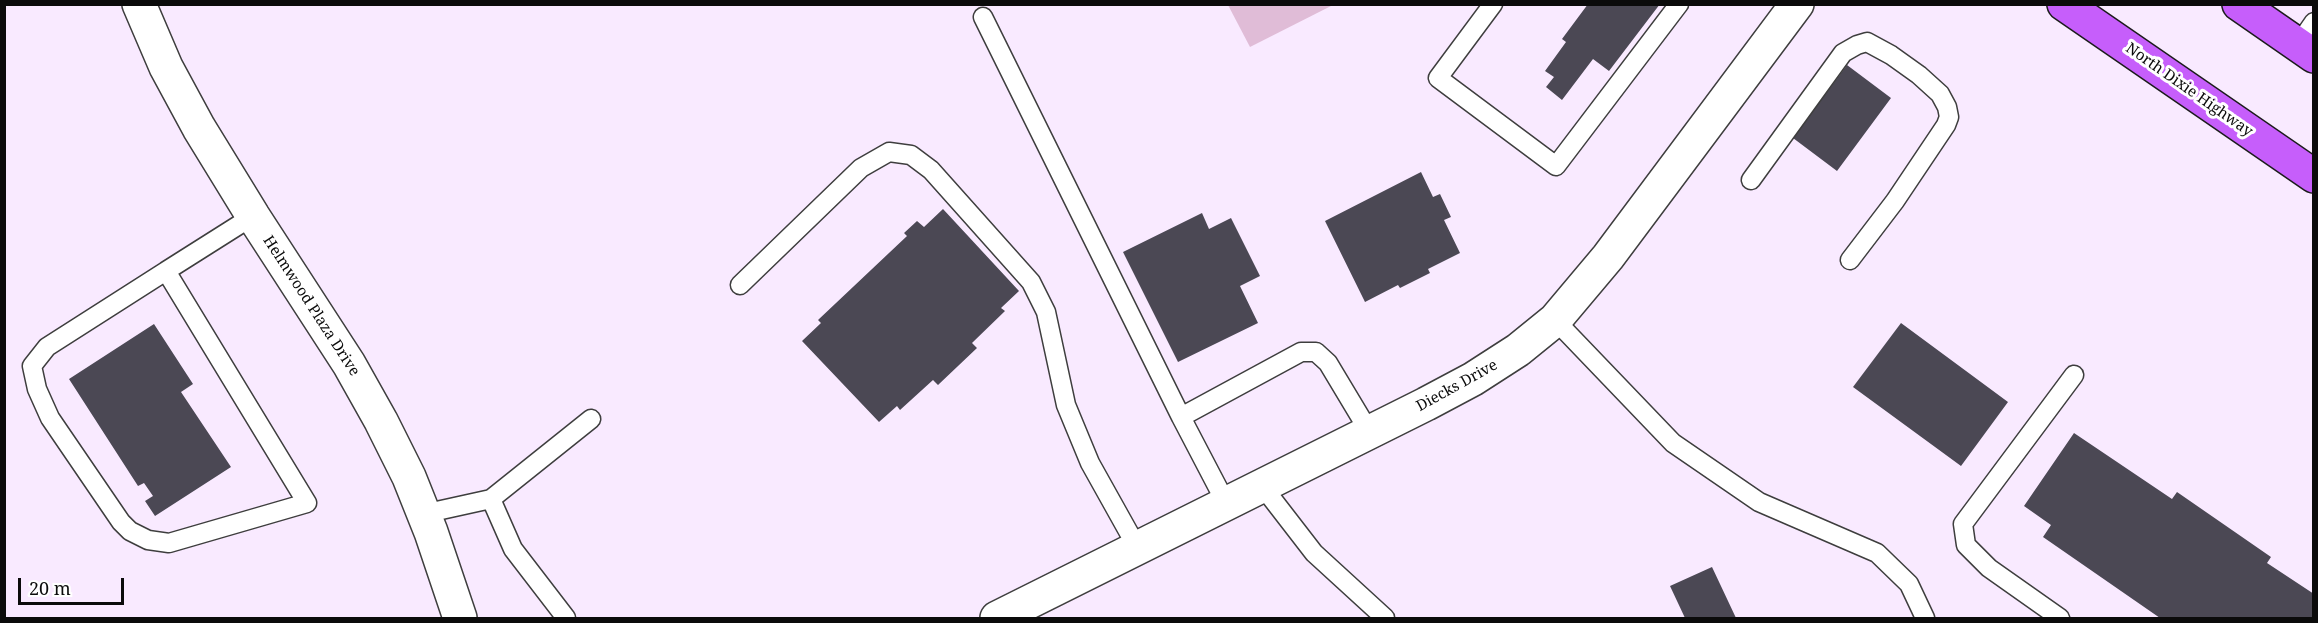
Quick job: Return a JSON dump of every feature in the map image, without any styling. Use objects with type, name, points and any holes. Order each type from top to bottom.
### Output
[{"type":"main road","name":"North Dixie Highway","points":[[2064,4],[2313,176]]},
{"type":"main road","points":[[2249,7],[2308,41]]},
{"type":"street","name":"Helmwood Plaza Drive","points":[[139,4],[166,67],[199,128],[349,364],[381,421],[409,477],[460,618]]},
{"type":"street","name":"Diecks Drive","points":[[998,618],[1370,433],[1473,379],[1518,350],[1555,320],[1608,257],[1791,6]]},
{"type":"lane","points":[[1493,4],[1438,78],[1556,166],[1679,4]]},
{"type":"lane","points":[[982,16],[1227,505]]},
{"type":"lane","points":[[1751,180],[1843,54],[1857,45],[1867,42],[1892,55],[1919,75],[1940,94],[1949,117],[1919,167],[1850,260]]},
{"type":"lane","points":[[740,285],[861,168],[888,152],[911,155],[931,170],[1031,282],[1046,312],[1066,405],[1090,463],[1138,549]]},
{"type":"lane","points":[[166,271],[307,503],[169,543],[148,540],[130,531],[122,522],[50,418],[37,389],[32,366],[46,347],[166,271],[253,216]]},
{"type":"lane","points":[[1555,320],[1673,443],[1759,502],[1877,553],[1909,584],[1925,618]]},
{"type":"lane","points":[[1181,417],[1301,352],[1316,352],[1328,363],[1370,433]]},
{"type":"lane","points":[[2060,618],[1989,568],[1966,545],[1963,524],[2074,375]]},
{"type":"lane","points":[[423,514],[491,499],[591,419]]},
{"type":"lane","points":[[1263,487],[1314,553],[1385,618]]},
{"type":"lane","points":[[491,499],[513,549],[566,618]]},
{"type":"shaded area","points":[[1228,5],[1333,5],[1250,47]]},
{"type":"building","points":[[1588,4],[1660,4],[1609,71],[1593,59],[1562,100],[1546,87],[1554,77],[1545,71],[1566,42],[1562,39]]},
{"type":"building","points":[[1847,65],[1891,98],[1837,171],[1793,138]]},
{"type":"building","points":[[1421,172],[1433,197],[1440,194],[1451,217],[1444,220],[1460,253],[1428,269],[1430,273],[1400,288],[1398,285],[1365,302],[1325,221]]},
{"type":"building","points":[[943,209],[1019,291],[1001,308],[1005,311],[972,343],[977,348],[938,385],[933,380],[900,410],[897,406],[879,422],[802,341],[821,323],[818,320],[907,236],[904,233],[917,221],[924,227]]},
{"type":"building","points":[[1202,213],[1209,229],[1231,218],[1260,276],[1240,286],[1258,323],[1178,362],[1123,252]]},
{"type":"building","points":[[1901,323],[2008,402],[1961,466],[1853,387]]},
{"type":"building","points":[[154,324],[193,384],[181,392],[231,467],[155,516],[145,501],[153,496],[144,483],[138,486],[69,379]]},
{"type":"building","points":[[2074,433],[2172,499],[2177,492],[2271,557],[2267,563],[2314,594],[2314,618],[2160,618],[2043,537],[2051,525],[2024,506]]},
{"type":"building","points":[[1712,567],[1736,618],[1685,618],[1670,586]]}]
